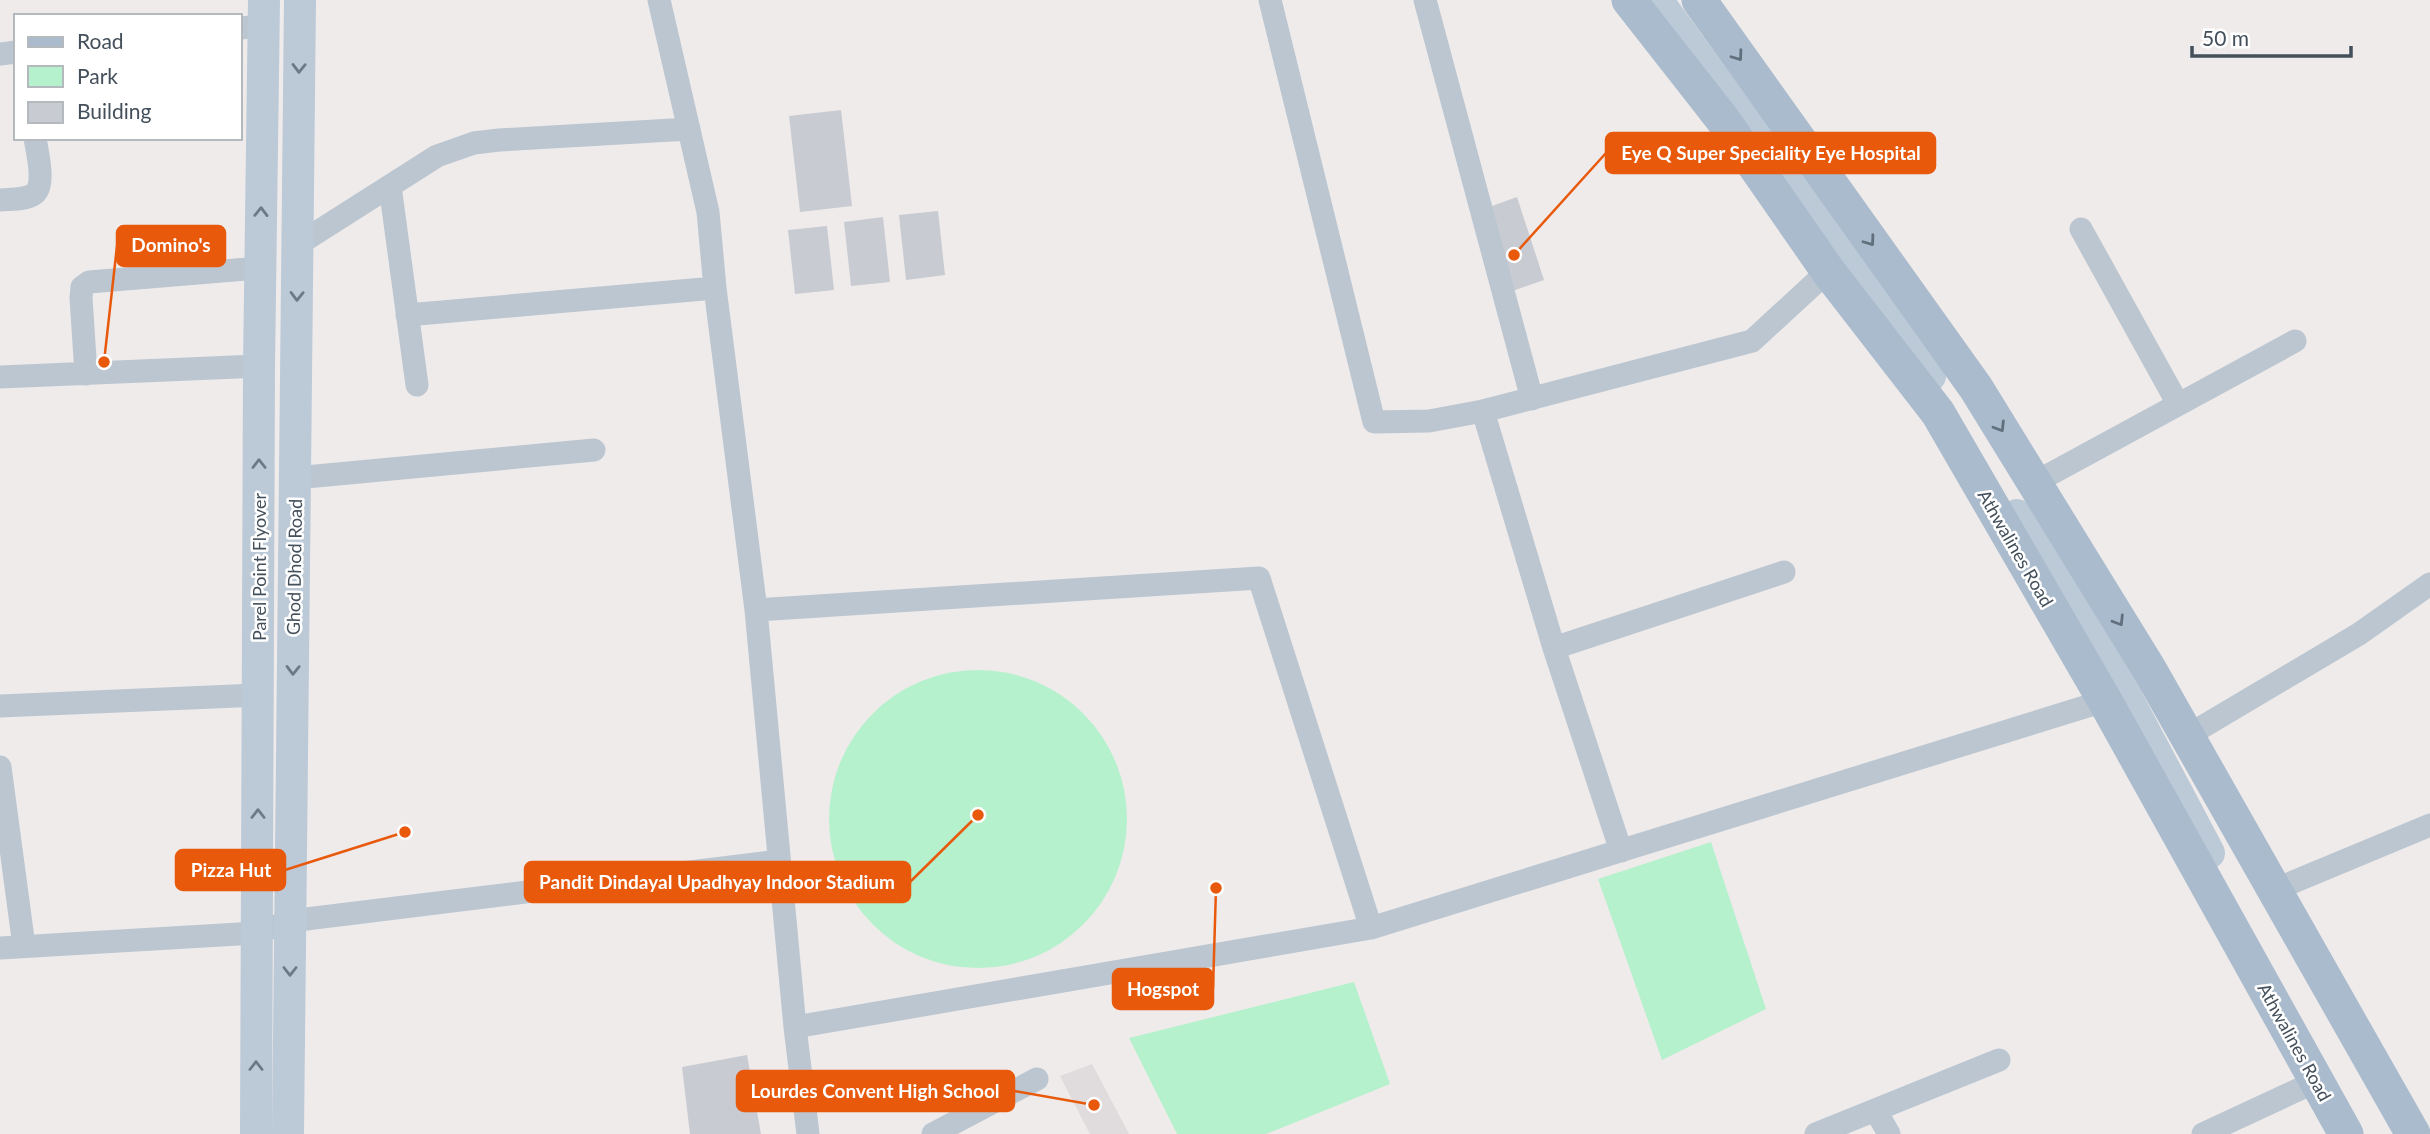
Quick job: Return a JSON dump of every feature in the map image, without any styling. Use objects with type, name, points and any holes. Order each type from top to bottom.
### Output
[{"type":"main road","name":"Ghod Dhod Road","points":[[288,1134],[300,0]]},
{"type":"main road","name":"Athwalines Road","points":[[1629,0],[1723,120],[1828,271],[1938,413],[2105,701],[2317,1081],[2354,1129]]},
{"type":"main road","points":[[1657,0],[1952,407],[2121,687],[2354,1129]]},
{"type":"main road","points":[[1699,0],[1976,388],[2158,686],[2413,1134]]},
{"type":"main road","name":"Parel Point Flyover","points":[[256,18],[260,268],[256,1134]]},
{"type":"main road","points":[[1766,182],[1807,152]]},
{"type":"street","points":[[659,0],[708,212],[755,610],[795,1027],[808,1134]]},
{"type":"street","points":[[1270,0],[1374,422],[1429,421],[1483,411],[1752,341],[1828,271]]},
{"type":"street","points":[[1425,0],[1532,399]]},
{"type":"street","points":[[298,245],[437,156],[474,143],[688,129]]},
{"type":"street","points":[[0,200],[33,195],[39,189],[41,180],[35,140]]},
{"type":"street","points":[[390,186],[417,385]]},
{"type":"street","points":[[2081,229],[2178,404]]},
{"type":"street","points":[[86,374],[81,298],[82,287],[89,282],[260,268]]},
{"type":"street","points":[[407,314],[715,288]]},
{"type":"street","points":[[2034,482],[2295,341]]},
{"type":"street","points":[[0,377],[259,366]]},
{"type":"street","points":[[1483,411],[1554,648],[1621,851]]},
{"type":"street","points":[[295,478],[594,450]]},
{"type":"street","points":[[1554,648],[1784,572]]},
{"type":"street","points":[[755,610],[1259,578],[1371,928]]},
{"type":"street","points":[[2187,736],[2360,634],[2430,584]]},
{"type":"street","points":[[795,1027],[1371,928],[2158,686]]},
{"type":"street","points":[[0,706],[259,695]]},
{"type":"street","points":[[0,767],[24,946]]},
{"type":"street","points":[[2274,890],[2430,825]]},
{"type":"street","points":[[0,948],[257,933],[290,921],[779,861]]},
{"type":"street","points":[[1816,1134],[1999,1060]]},
{"type":"street","points":[[933,1134],[1037,1079]]},
{"type":"street","points":[[2203,1134],[2317,1081]]},
{"type":"street","points":[[1876,1111],[1889,1134]]},
{"type":"shaded area","points":[[1092,1064],[1129,1134],[1090,1134],[1060,1076]]},
{"type":"green space","points":[[978,670],[1007,673],[1035,681],[1061,695],[1083,714],[1102,736],[1116,762],[1124,790],[1127,819],[1124,848],[1116,876],[1102,902],[1083,924],[1061,943],[1035,957],[1007,965],[978,968],[949,965],[921,957],[895,943],[873,924],[854,902],[840,876],[832,848],[829,819],[832,790],[840,762],[854,736],[873,714],[895,695],[921,681],[949,673]]},
{"type":"green space","points":[[1711,842],[1766,1009],[1662,1060],[1598,879]]},
{"type":"green space","points":[[1354,982],[1390,1084],[1266,1134],[1177,1134],[1129,1038]]},
{"type":"building","points":[[841,110],[852,206],[800,212],[789,116]]},
{"type":"building","points":[[1517,197],[1544,280],[1504,294],[1481,210]]},
{"type":"building","points":[[938,211],[945,275],[906,280],[899,215]]},
{"type":"building","points":[[883,217],[890,282],[851,286],[844,222]]},
{"type":"building","points":[[827,226],[834,290],[795,294],[788,230]]},
{"type":"building","points":[[747,1055],[761,1134],[690,1134],[682,1067]]},
{"type":"place","name":"Eye Q Super Speciality Eye Hospital","points":[[1514,255]]},
{"type":"place","name":"Domino's","points":[[104,362]]},
{"type":"place","name":"Pandit Dindayal Upadhyay Indoor Stadium","points":[[978,815]]},
{"type":"place","name":"Pizza Hut","points":[[405,832]]},
{"type":"place","name":"Hogspot","points":[[1216,888]]},
{"type":"place","name":"Lourdes Convent High School","points":[[1094,1105]]}]
